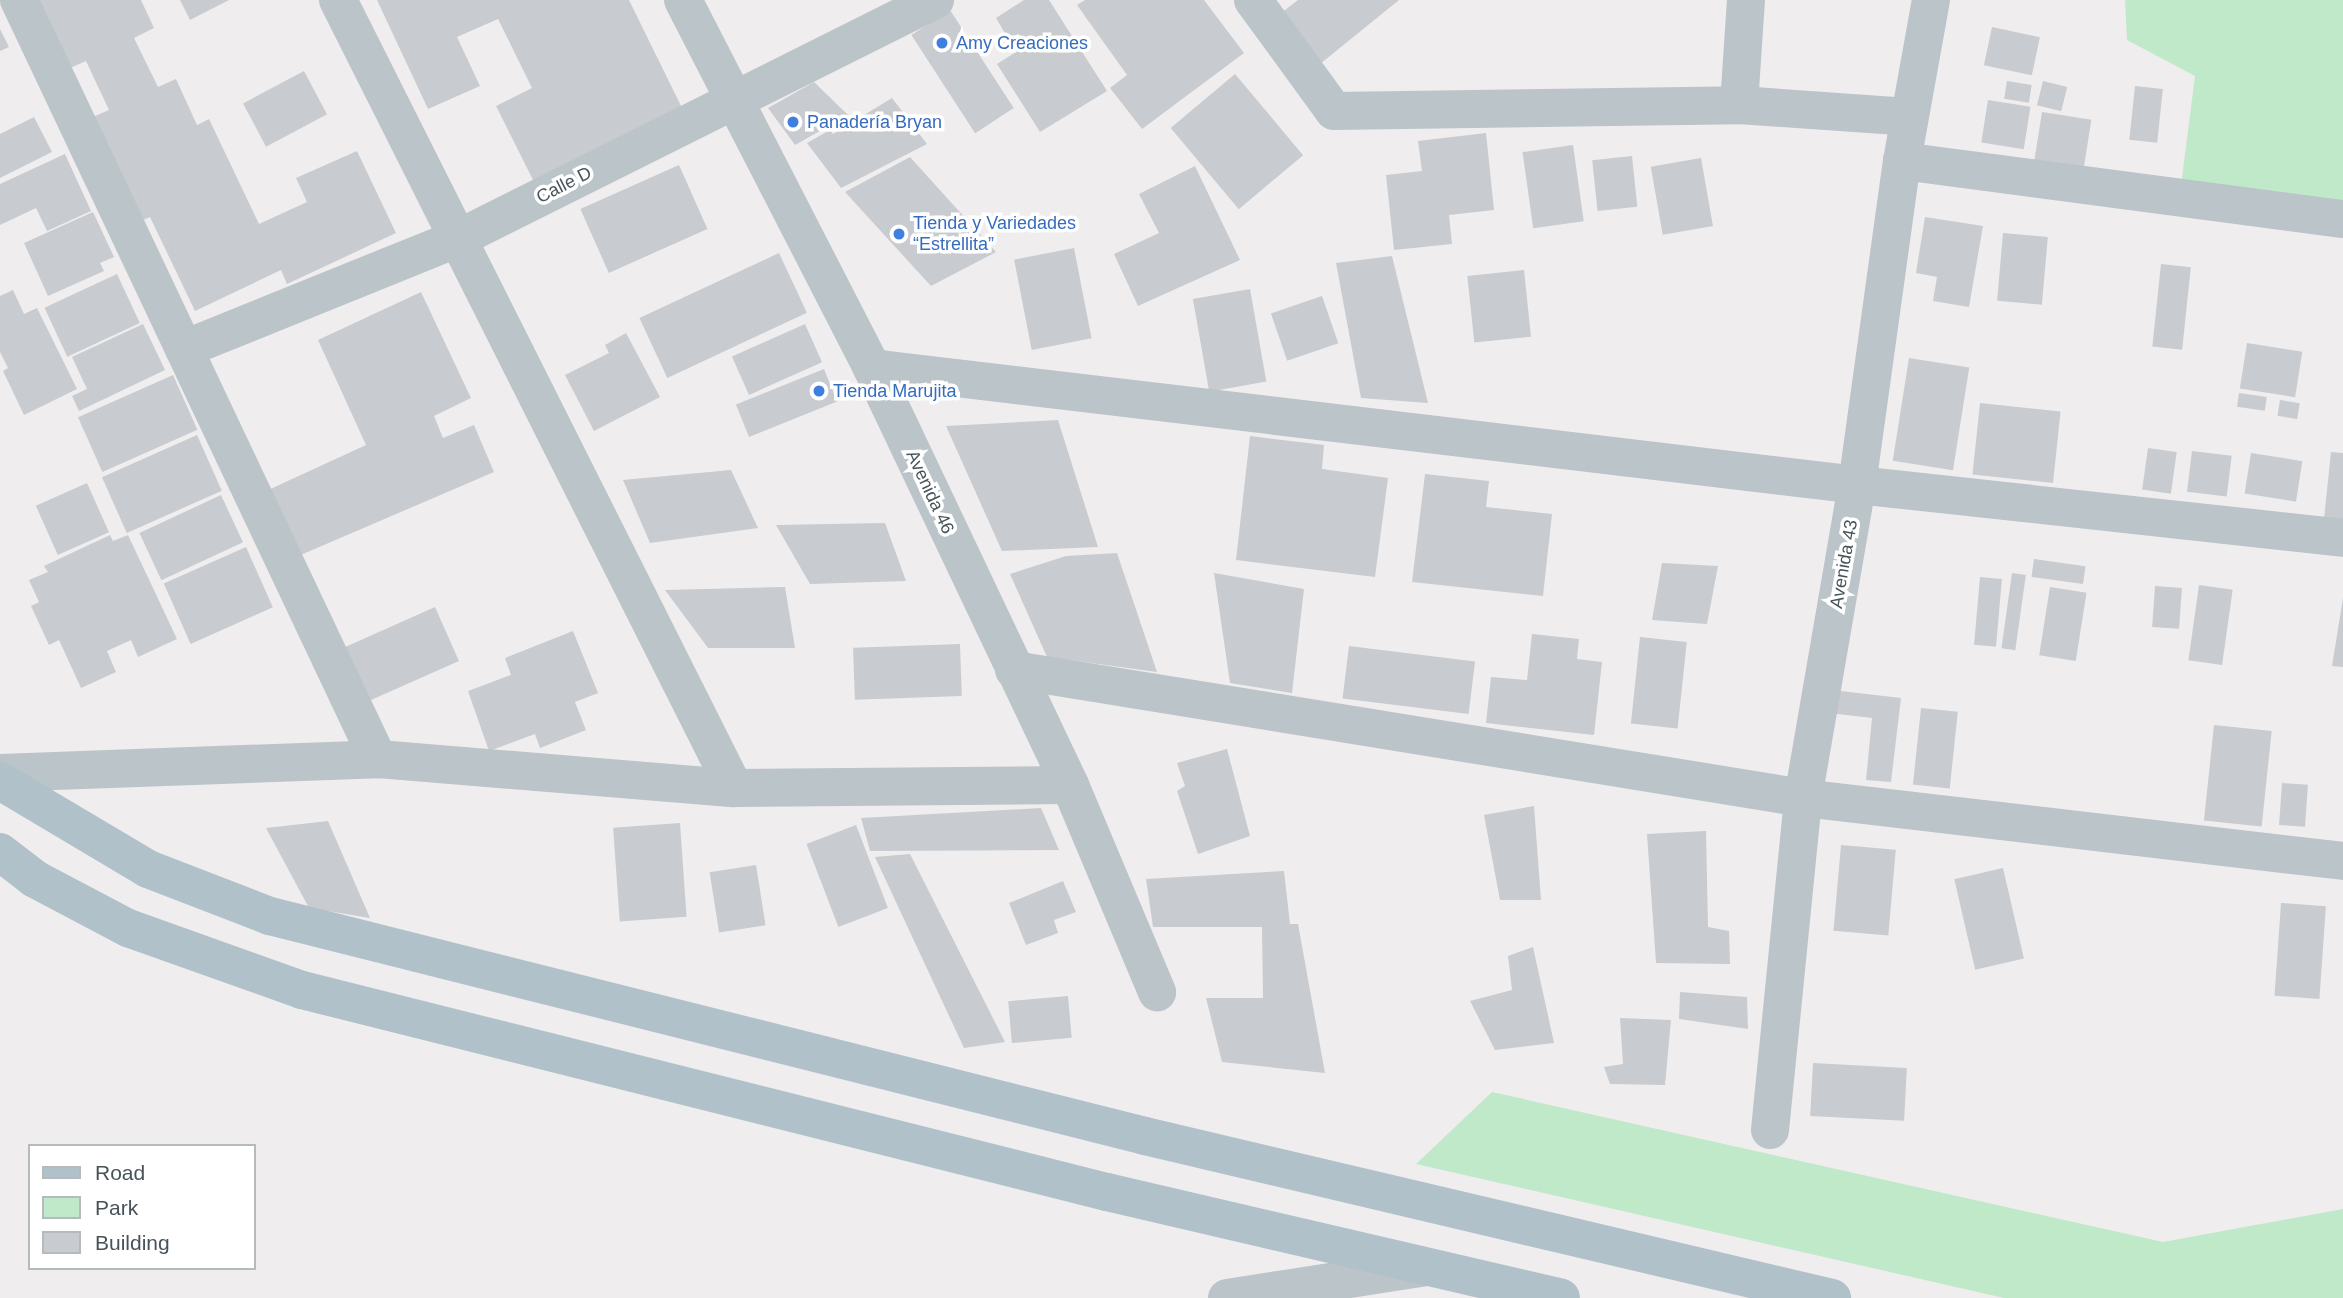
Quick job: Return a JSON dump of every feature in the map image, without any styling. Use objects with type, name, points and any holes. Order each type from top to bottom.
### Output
[{"type":"main road","points":[[0,781],[148,869],[270,916],[1145,1136],[1832,1298]]},
{"type":"main road","points":[[0,852],[35,879],[128,928],[302,990],[1107,1192],[1561,1298]]},
{"type":"street","points":[[19,0],[378,759]]},
{"type":"street","points":[[338,0],[461,237],[576,481],[734,788]]},
{"type":"street","name":"Avenida 46","points":[[683,0],[872,368],[1070,785],[1157,992]]},
{"type":"street","name":"Calle D","points":[[184,349],[461,237],[935,0]]},
{"type":"street","points":[[1253,0],[1334,111],[1739,105],[1909,117]]},
{"type":"street","points":[[1739,105],[1746,0]]},
{"type":"street","name":"Avenida 43","points":[[1770,1130],[1803,798],[1857,485],[1902,161],[1931,0]]},
{"type":"street","points":[[1902,161],[2343,219]]},
{"type":"street","points":[[872,368],[1857,485],[2343,537]]},
{"type":"street","points":[[1014,670],[1803,798],[2343,861]]},
{"type":"street","points":[[0,773],[378,759],[734,788],[1070,785]]},
{"type":"street","points":[[1227,1298],[1427,1267]]},
{"type":"green space","points":[[2125,0],[2343,0],[2343,216],[2180,193],[2195,76],[2127,40]]},
{"type":"green space","points":[[1492,1092],[2163,1242],[2343,1209],[2343,1298],[2004,1298],[1416,1164]]},
{"type":"building","points":[[39,0],[141,0],[154,28],[134,38],[158,87],[176,79],[197,125],[209,119],[259,224],[307,202],[296,178],[357,151],[396,233],[287,284],[281,270],[195,311],[150,217],[134,224],[93,117],[109,110],[86,61],[70,68]]},
{"type":"building","points":[[180,0],[229,0],[190,20]]},
{"type":"building","points":[[377,0],[629,0],[683,110],[534,182],[496,106],[532,88],[498,19],[457,37],[480,86],[428,109]]},
{"type":"building","points":[[1024,0],[1049,0],[1107,91],[1040,132],[997,64],[1016,52],[996,18]]},
{"type":"building","points":[[1085,0],[1204,0],[1244,53],[1142,129],[1110,88],[1127,75],[1077,5]]},
{"type":"building","points":[[1298,0],[1399,0],[1320,64],[1280,14]]},
{"type":"building","points":[[950,10],[1014,108],[975,133],[911,35]]},
{"type":"building","points":[[1992,27],[2040,37],[2032,75],[1984,65]]},
{"type":"building","points":[[0,29],[9,47],[0,51]]},
{"type":"building","points":[[304,71],[327,114],[266,147],[243,103]]},
{"type":"building","points":[[1235,74],[1303,155],[1239,209],[1171,128]]},
{"type":"building","points":[[2007,81],[2032,85],[2029,103],[2004,99]]},
{"type":"building","points":[[2043,81],[2067,87],[2061,111],[2037,105]]},
{"type":"building","points":[[814,82],[848,115],[795,145],[768,108]]},
{"type":"building","points":[[2135,86],[2163,89],[2157,143],[2129,140]]},
{"type":"building","points":[[892,98],[927,144],[841,188],[807,143],[830,130],[833,134]]},
{"type":"building","points":[[1988,100],[2030,107],[2024,149],[1981,142]]},
{"type":"building","points":[[2042,112],[2091,120],[2082,176],[2033,168]]},
{"type":"building","points":[[34,117],[52,152],[0,178],[0,134]]},
{"type":"building","points":[[1486,133],[1494,210],[1449,215],[1452,244],[1394,250],[1386,175],[1422,171],[1418,141]]},
{"type":"building","points":[[1573,145],[1584,221],[1533,228],[1522,152]]},
{"type":"building","points":[[65,154],[91,211],[47,231],[36,208],[0,225],[0,184]]},
{"type":"building","points":[[1632,156],[1637,207],[1598,211],[1592,160]]},
{"type":"building","points":[[910,157],[996,252],[931,286],[845,192]]},
{"type":"building","points":[[1701,158],[1713,226],[1663,235],[1651,167]]},
{"type":"building","points":[[679,165],[707,229],[609,273],[580,209]]},
{"type":"building","points":[[1195,166],[1240,260],[1138,306],[1114,254],[1159,233],[1139,194]]},
{"type":"building","points":[[93,212],[114,257],[100,263],[104,271],[48,296],[24,243]]},
{"type":"building","points":[[1925,217],[1983,226],[1969,307],[1933,301],[1937,277],[1916,273]]},
{"type":"building","points":[[2003,233],[2048,237],[2042,305],[1997,301]]},
{"type":"building","points":[[1074,248],[1092,338],[1032,350],[1014,260]]},
{"type":"building","points":[[779,253],[807,313],[667,378],[639,318]]},
{"type":"building","points":[[1392,256],[1428,403],[1361,398],[1336,263]]},
{"type":"building","points":[[2161,264],[2191,267],[2182,350],[2152,347]]},
{"type":"building","points":[[1524,270],[1531,337],[1474,343],[1467,276]]},
{"type":"building","points":[[117,274],[140,323],[67,357],[44,308]]},
{"type":"building","points":[[1250,289],[1266,382],[1209,392],[1193,299]]},
{"type":"building","points":[[13,290],[24,314],[37,308],[77,389],[24,415],[3,371],[8,368],[0,352],[0,296]]},
{"type":"building","points":[[421,292],[471,398],[434,416],[443,438],[474,425],[494,472],[296,557],[266,491],[366,445],[318,340]]},
{"type":"building","points":[[1322,296],[1338,343],[1287,361],[1271,314]]},
{"type":"building","points":[[143,324],[165,370],[79,411],[72,396],[87,389],[72,357]]},
{"type":"building","points":[[805,324],[822,362],[749,395],[732,357]]},
{"type":"building","points":[[626,333],[660,397],[594,431],[565,375],[609,353],[605,345]]},
{"type":"building","points":[[2247,343],[2302,352],[2295,397],[2240,388]]},
{"type":"building","points":[[1909,358],[1969,368],[1953,470],[1893,461]]},
{"type":"building","points":[[824,369],[837,401],[749,437],[736,405]]},
{"type":"building","points":[[173,375],[197,430],[102,472],[78,417]]},
{"type":"building","points":[[2239,393],[2267,397],[2265,411],[2237,407]]},
{"type":"building","points":[[2280,400],[2300,403],[2297,419],[2277,416]]},
{"type":"building","points":[[1980,403],[2061,411],[2053,483],[1972,475]]},
{"type":"building","points":[[1058,420],[1098,547],[1002,551],[946,426]]},
{"type":"building","points":[[197,435],[222,491],[127,533],[102,477]]},
{"type":"building","points":[[1250,436],[1324,445],[1322,469],[1388,478],[1375,577],[1236,560]]},
{"type":"building","points":[[2148,448],[2177,452],[2171,494],[2142,490]]},
{"type":"building","points":[[2192,451],[2232,456],[2227,497],[2187,492]]},
{"type":"building","points":[[2331,452],[2343,453],[2343,522],[2324,519]]},
{"type":"building","points":[[2251,453],[2302,461],[2296,502],[2245,493]]},
{"type":"building","points":[[731,470],[758,528],[650,543],[623,480]]},
{"type":"building","points":[[1425,474],[1489,481],[1486,507],[1552,514],[1543,596],[1412,582]]},
{"type":"building","points":[[87,483],[109,532],[58,555],[36,506]]},
{"type":"building","points":[[221,495],[243,542],[161,580],[139,533]]},
{"type":"building","points":[[885,523],[906,581],[810,584],[776,525]]},
{"type":"building","points":[[110,535],[113,541],[128,535],[177,639],[138,657],[131,640],[107,651],[116,672],[81,688],[59,640],[49,645],[31,606],[39,602],[29,580],[48,572],[44,566]]},
{"type":"building","points":[[246,547],[273,607],[191,644],[164,584]]},
{"type":"building","points":[[1117,553],[1157,672],[1047,657],[1010,574],[1066,556]]},
{"type":"building","points":[[2034,559],[2085,566],[2083,584],[2031,577]]},
{"type":"building","points":[[1662,563],[1718,566],[1707,624],[1652,620]]},
{"type":"building","points":[[1214,573],[1304,589],[1292,693],[1230,683]]},
{"type":"building","points":[[2012,573],[2026,575],[2015,650],[2001,648]]},
{"type":"building","points":[[1980,577],[2002,579],[1996,647],[1974,645]]},
{"type":"building","points":[[2199,585],[2233,590],[2222,665],[2188,660]]},
{"type":"building","points":[[2155,586],[2182,588],[2179,629],[2152,627]]},
{"type":"building","points":[[785,587],[795,648],[708,648],[665,590]]},
{"type":"building","points":[[2050,587],[2087,593],[2076,661],[2039,655]]},
{"type":"building","points":[[2343,598],[2343,667],[2332,666]]},
{"type":"building","points":[[435,607],[459,661],[363,704],[339,650]]},
{"type":"building","points":[[573,631],[598,693],[575,702],[586,730],[540,748],[535,734],[489,751],[468,691],[511,675],[505,658]]},
{"type":"building","points":[[1532,634],[1579,639],[1577,659],[1602,662],[1594,735],[1486,723],[1491,677],[1527,680]]},
{"type":"building","points":[[1640,637],[1687,642],[1678,728],[1631,724]]},
{"type":"building","points":[[960,644],[962,696],[855,700],[853,648]]},
{"type":"building","points":[[1349,646],[1475,661],[1469,714],[1343,699]]},
{"type":"building","points":[[1832,690],[1901,698],[1891,782],[1866,780],[1872,718],[1829,713]]},
{"type":"building","points":[[1921,708],[1958,712],[1950,788],[1913,785]]},
{"type":"building","points":[[2214,725],[2272,731],[2262,827],[2204,820]]},
{"type":"building","points":[[1227,749],[1250,836],[1198,854],[1177,791],[1185,786],[1177,763]]},
{"type":"building","points":[[2282,783],[2308,785],[2305,827],[2279,825]]},
{"type":"building","points":[[1534,806],[1541,900],[1500,900],[1484,815]]},
{"type":"building","points":[[1041,808],[1059,850],[870,851],[861,818]]},
{"type":"building","points":[[328,821],[370,918],[309,908],[266,828]]},
{"type":"building","points":[[680,823],[687,917],[620,921],[613,828]]},
{"type":"building","points":[[856,825],[888,908],[838,927],[807,844]]},
{"type":"building","points":[[1706,831],[1708,927],[1729,931],[1730,964],[1656,963],[1647,834]]},
{"type":"building","points":[[1841,845],[1896,850],[1888,935],[1834,931]]},
{"type":"building","points":[[910,854],[1005,1042],[964,1048],[875,857]]},
{"type":"building","points":[[756,865],[766,925],[719,933],[710,872]]},
{"type":"building","points":[[2003,868],[2024,959],[1975,970],[1954,879]]},
{"type":"building","points":[[1284,871],[1290,924],[1298,924],[1325,1073],[1222,1062],[1206,998],[1263,998],[1262,927],[1153,927],[1146,879]]},
{"type":"building","points":[[1063,881],[1076,912],[1054,920],[1058,933],[1026,945],[1009,903]]},
{"type":"building","points":[[2281,903],[2326,906],[2319,999],[2275,996]]},
{"type":"building","points":[[1533,947],[1554,1043],[1495,1050],[1470,1001],[1512,990],[1508,956]]},
{"type":"building","points":[[1680,992],[1747,997],[1748,1029],[1679,1019]]},
{"type":"building","points":[[1068,996],[1072,1038],[1012,1043],[1008,1001]]},
{"type":"building","points":[[1620,1018],[1671,1020],[1665,1085],[1610,1084],[1604,1067],[1623,1064]]},
{"type":"building","points":[[1813,1063],[1907,1068],[1904,1121],[1810,1116]]},
{"type":"place","name":"Amy Creaciones","points":[[942,43]]},
{"type":"place","name":"Panadería Bryan","points":[[793,122]]},
{"type":"place","name":"Tienda y Variedades “Estrellita”","points":[[899,234]]},
{"type":"place","name":"Tienda Marujita","points":[[819,391]]}]
